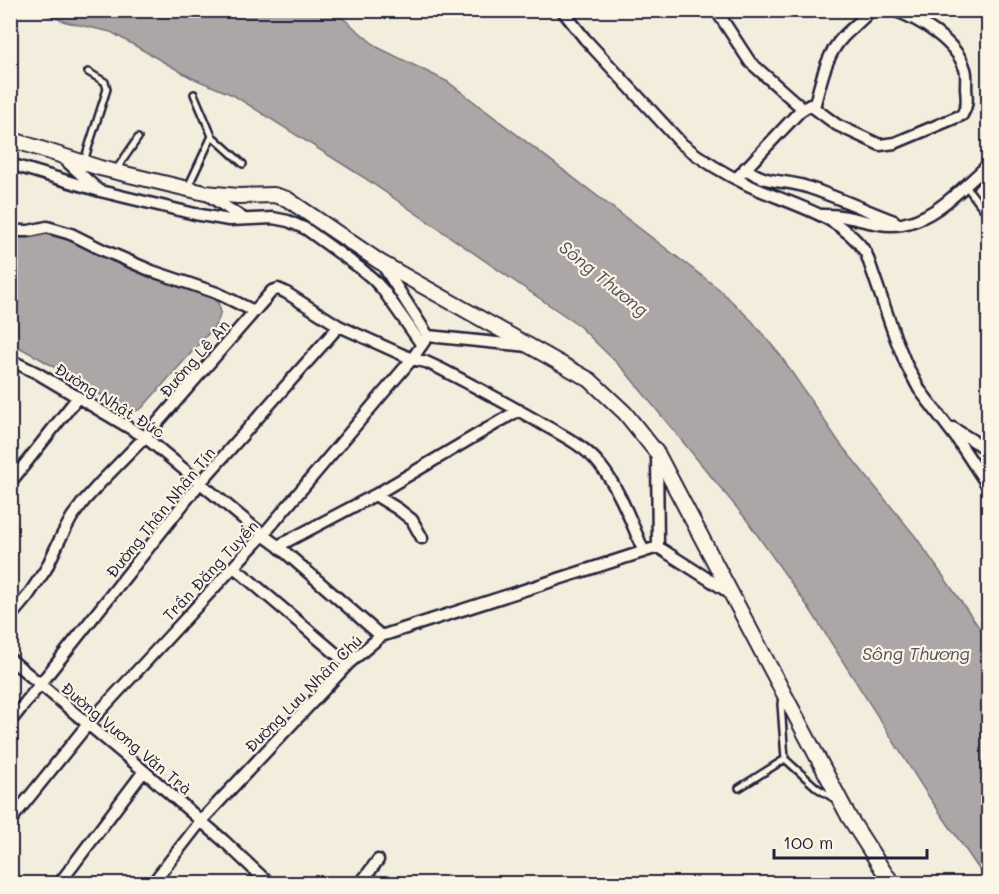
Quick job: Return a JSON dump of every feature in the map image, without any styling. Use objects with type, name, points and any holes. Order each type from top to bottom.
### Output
[{"type":"street","points":[[562,10],[585,39],[682,144],[699,157],[736,178],[818,215],[849,233],[859,243],[866,253],[906,364],[920,389],[988,486]]},
{"type":"street","points":[[716,10],[750,62],[803,109]]},
{"type":"street","points":[[814,107],[827,62],[833,50],[871,10]]},
{"type":"street","points":[[736,178],[803,109],[810,105],[837,125],[880,145],[895,143],[962,115],[967,106],[966,70],[955,50],[936,33],[910,16],[893,10]]},
{"type":"street","points":[[10,139],[84,163],[205,193],[238,196],[273,195],[287,199],[380,262],[590,380],[625,412],[657,453],[841,803],[894,884]]},
{"type":"street","points":[[59,155],[100,191]]},
{"type":"street","points":[[10,164],[100,191],[195,214],[229,220],[273,218],[288,221],[306,229],[373,279],[425,341],[531,347]]},
{"type":"street","points":[[818,215],[841,216],[875,224],[909,223],[931,214],[988,165]]},
{"type":"street","points":[[745,168],[761,178],[808,187],[900,224]]},
{"type":"street","points":[[205,193],[244,219]]},
{"type":"street","points":[[10,231],[29,231],[47,227],[71,234],[152,272],[217,293],[254,311]]},
{"type":"street","points":[[380,262],[425,341]]},
{"type":"street","name":"Đường Lê An","points":[[10,617],[46,569],[72,517],[101,482],[146,437],[272,291],[281,290],[339,326]]},
{"type":"street","points":[[339,326],[412,359],[439,368],[519,410],[577,444],[600,464],[625,507],[644,552]]},
{"type":"street","name":"Đường Thân Nhân Tín","points":[[10,722],[200,483],[339,326]]},
{"type":"street","name":"Trần Đăng Tuyển","points":[[10,821],[88,724],[263,535],[425,341]]},
{"type":"street","name":"Đường Nhật Đức","points":[[10,360],[37,373],[146,437],[278,546],[381,636]]},
{"type":"street","points":[[10,483],[78,397]]},
{"type":"street","points":[[278,546],[375,495],[519,410]]},
{"type":"street","points":[[943,421],[988,450]]},
{"type":"street","points":[[657,453],[658,548],[730,593]]},
{"type":"street","points":[[375,495],[412,520],[422,538]]},
{"type":"street","name":"Đường Lưu Nhân Chú","points":[[152,884],[201,821],[348,664],[381,636],[658,548]]},
{"type":"street","points":[[234,567],[348,664]]},
{"type":"street","name":"Đường Vương Văn Trà","points":[[10,658],[224,841],[260,880],[271,884]]},
{"type":"street","points":[[59,884],[144,771]]},
{"type":"street","points":[[360,884],[378,860]]},
{"type":"lane","points":[[84,163],[108,89],[105,82],[88,72]]},
{"type":"lane","points":[[194,94],[212,136],[243,164]]},
{"type":"lane","points":[[188,189],[212,136]]},
{"type":"lane","points":[[115,171],[138,138]]},
{"type":"lane","points":[[965,185],[988,215]]},
{"type":"lane","points":[[783,691],[781,704],[785,759],[817,788],[841,803]]},
{"type":"lane","points":[[739,788],[785,759]]},
{"type":"water","name":"Sông Thương","points":[[37,11],[331,11],[377,47],[448,82],[719,289],[752,321],[780,355],[841,445],[915,536],[988,640],[988,882],[927,794],[811,611],[746,519],[624,370],[577,324],[363,177],[233,95],[190,77],[111,32],[66,22]]},
{"type":"water","points":[[46,233],[87,247],[152,277],[204,293],[216,301],[220,307],[215,326],[142,408],[134,411],[126,410],[11,343],[10,238]]}]
